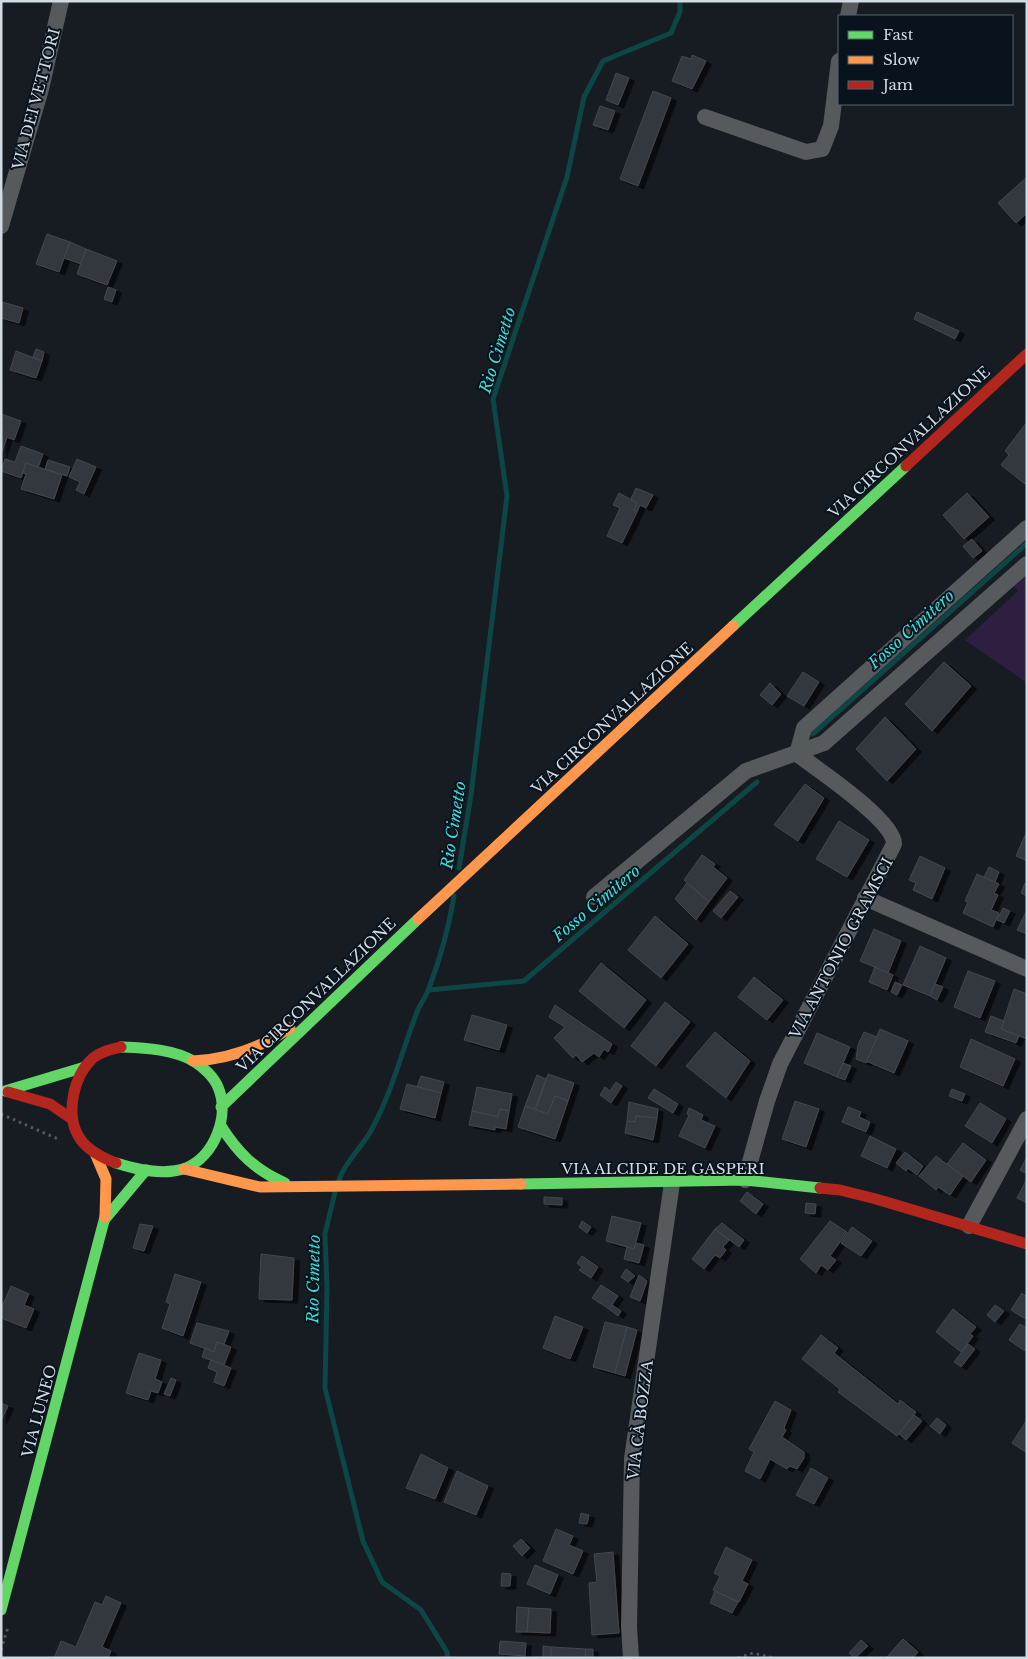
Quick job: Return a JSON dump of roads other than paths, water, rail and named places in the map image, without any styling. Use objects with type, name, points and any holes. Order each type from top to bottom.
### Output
[{"type":"main road","name":"VIA CIRCONVALLAZIONE","points":[[221,1107],[445,893],[1027,354]]},
{"type":"main road","points":[[193,1061],[207,1072],[219,1087],[221,1126],[217,1137],[206,1154],[176,1173],[146,1170],[121,1164],[95,1153],[81,1140],[72,1118],[74,1092],[85,1067],[102,1052],[121,1047],[148,1050],[193,1061],[216,1060],[262,1045],[329,1002]]},
{"type":"main road","points":[[3,1091],[85,1067]]},
{"type":"main road","points":[[3,1091],[50,1104],[72,1118]]},
{"type":"main road","points":[[221,1126],[247,1163],[265,1175],[291,1186]]},
{"type":"main road","points":[[95,1153],[106,1179],[105,1219]]},
{"type":"main road","name":"VIA ALCIDE DE GASPERI","points":[[184,1169],[260,1187],[672,1183],[745,1180],[840,1190],[1027,1244]]},
{"type":"main road","points":[[105,1219],[130,1186],[146,1170]]},
{"type":"main road","name":"VIA LUNEO","points":[[1,1610],[105,1219]]},
{"type":"street","name":"VIA DEI VETTORI","points":[[1,226],[41,89],[61,1]]},
{"type":"street","points":[[848,15],[851,1]]},
{"type":"street","points":[[705,117],[806,152],[822,149],[831,126],[838,69]]},
{"type":"street","points":[[797,754],[804,728],[1027,528]]},
{"type":"street","points":[[594,896],[746,771],[824,743],[1027,564]]},
{"type":"street","name":"VIA ANTONIO GRAMSCI","points":[[745,1180],[767,1101],[780,1064],[865,898],[890,854],[894,836],[883,822],[843,787],[797,754]]},
{"type":"street","points":[[865,898],[1027,969]]},
{"type":"street","points":[[969,1226],[1027,1119]]},
{"type":"street","name":"VIA CÀ BOZZA","points":[[631,1658],[629,1627],[632,1459],[672,1183]]},
{"type":"waterway","name":"Rio Cimetto","points":[[459,868],[471,795],[507,496],[493,399],[567,177],[584,97],[603,61],[671,33],[680,12],[680,1]]},
{"type":"waterway","name":"Fosso Cimitero","points":[[813,734],[1027,543]]},
{"type":"waterway","name":"Fosso Cimitero","points":[[429,990],[524,981],[757,782]]},
{"type":"waterway","name":"Rio Cimetto","points":[[339,1180],[346,1166],[372,1129],[385,1101],[417,1012],[428,991],[437,966],[454,896]]},
{"type":"waterway","name":"Rio Cimetto","points":[[335,1192],[325,1234],[327,1288],[325,1388],[363,1541],[382,1582],[421,1610],[447,1652],[448,1658]]}]
